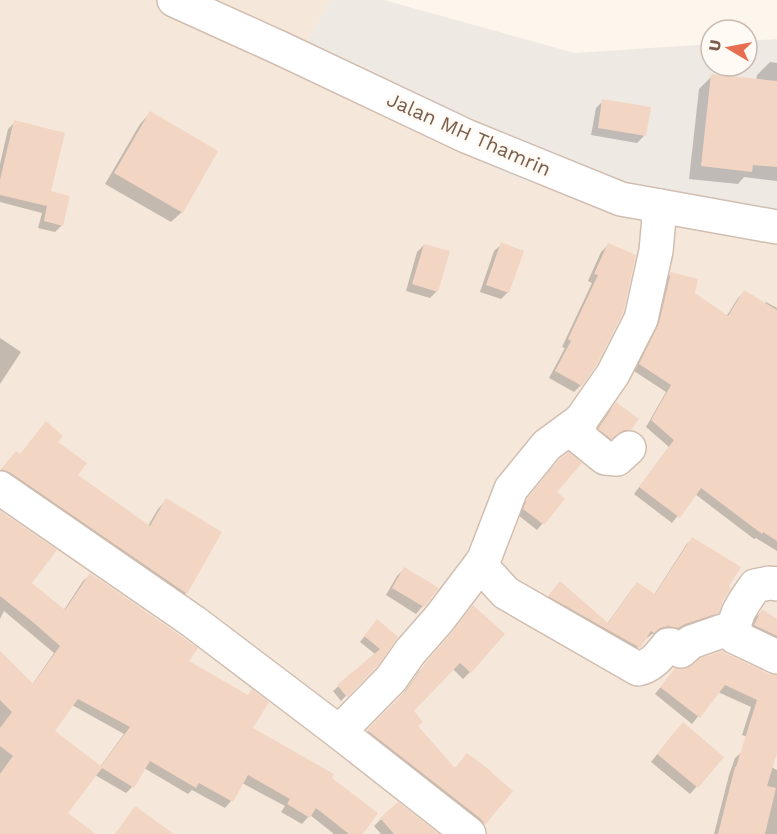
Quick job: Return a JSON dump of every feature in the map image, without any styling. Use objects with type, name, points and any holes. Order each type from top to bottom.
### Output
[{"type":"street","name":"Jalan MH Thamrin","points":[[174,0],[466,136],[621,199],[659,212],[777,227]]},
{"type":"street","points":[[339,732],[391,679],[480,565],[511,489],[547,445],[581,420],[613,374],[641,319],[656,251],[659,212]]},
{"type":"street","points":[[581,420],[578,436],[605,458],[617,459],[629,448]]},
{"type":"street","points":[[0,488],[194,622],[469,834]]},
{"type":"street","points":[[480,565],[506,593],[638,669],[656,661],[668,645],[681,651],[691,642],[734,627]]},
{"type":"street","points":[[777,584],[755,586],[736,615],[734,627],[735,636],[777,657]]},
{"type":"shaded area","points":[[0,0],[330,0],[293,69],[777,237],[777,834],[0,834]]},
{"type":"shaded area","points":[[330,0],[384,0],[575,53],[699,45],[699,78],[759,78],[759,40],[777,39],[777,237],[738,236],[514,178],[292,70]]},
{"type":"building","points":[[711,78],[777,81],[777,167],[753,165],[752,172],[701,166]]},
{"type":"building","points":[[602,99],[651,107],[646,136],[598,128]]},
{"type":"building","points":[[150,111],[218,151],[183,213],[114,173]]},
{"type":"building","points":[[14,120],[65,133],[51,191],[70,196],[63,226],[44,221],[47,206],[0,195],[0,180]]},
{"type":"building","points":[[501,242],[524,251],[509,293],[486,285]]},
{"type":"building","points":[[608,243],[636,255],[623,313],[597,364],[582,386],[555,371],[571,341],[568,339],[598,275],[594,274]]},
{"type":"building","points":[[424,244],[450,251],[438,292],[412,284]]},
{"type":"building","points":[[671,272],[698,279],[695,293],[728,316],[744,290],[777,310],[777,541],[763,532],[762,534],[701,488],[680,518],[639,487],[674,440],[651,420],[671,385],[639,364],[659,323]]},
{"type":"building","points":[[616,402],[639,419],[631,430],[624,430],[611,439],[598,429]]},
{"type":"building","points":[[46,421],[63,436],[58,442],[87,463],[78,475],[150,526],[166,498],[222,532],[187,594],[11,473],[1,469],[16,451],[20,454]]},
{"type":"building","points":[[569,452],[582,463],[557,492],[565,499],[544,525],[523,509],[527,499],[560,459]]},
{"type":"building","points":[[0,511],[57,550],[32,583],[65,610],[90,573],[198,648],[189,661],[248,695],[252,689],[269,702],[253,728],[334,774],[332,778],[378,813],[363,834],[349,834],[316,808],[310,818],[287,804],[290,799],[248,775],[233,802],[199,783],[196,788],[150,761],[134,788],[102,768],[68,813],[96,834],[0,834],[0,774],[13,756],[0,746],[0,728],[12,712],[0,700],[0,651],[33,684],[60,646],[0,596]],"holes":[[[78,699],[130,727],[101,766],[55,731]]]},
{"type":"building","points":[[692,537],[741,567],[729,586],[731,588],[723,600],[719,613],[678,628],[668,626],[654,633],[651,631],[640,648],[548,596],[560,581],[608,623],[637,582],[655,594]]},
{"type":"building","points":[[404,567],[439,588],[424,607],[392,588]]},
{"type":"building","points":[[473,605],[505,634],[471,673],[460,663],[414,711],[423,722],[418,726],[455,768],[467,753],[513,791],[485,825],[481,819],[367,730],[405,692]]},
{"type":"building","points":[[762,609],[777,619],[777,636],[754,625]]},
{"type":"building","points":[[377,619],[398,637],[377,667],[347,697],[337,685],[380,649],[364,636]]},
{"type":"building","points":[[723,651],[769,674],[777,675],[777,753],[767,786],[776,788],[765,834],[718,834],[735,767],[757,700],[725,685],[700,718],[660,687],[675,668],[683,669],[693,665],[701,658]]},
{"type":"building","points":[[683,722],[724,757],[698,788],[657,754]]},
{"type":"building","points":[[398,802],[439,834],[394,834],[380,818]]},
{"type":"building","points":[[135,806],[174,834],[115,834]]}]
